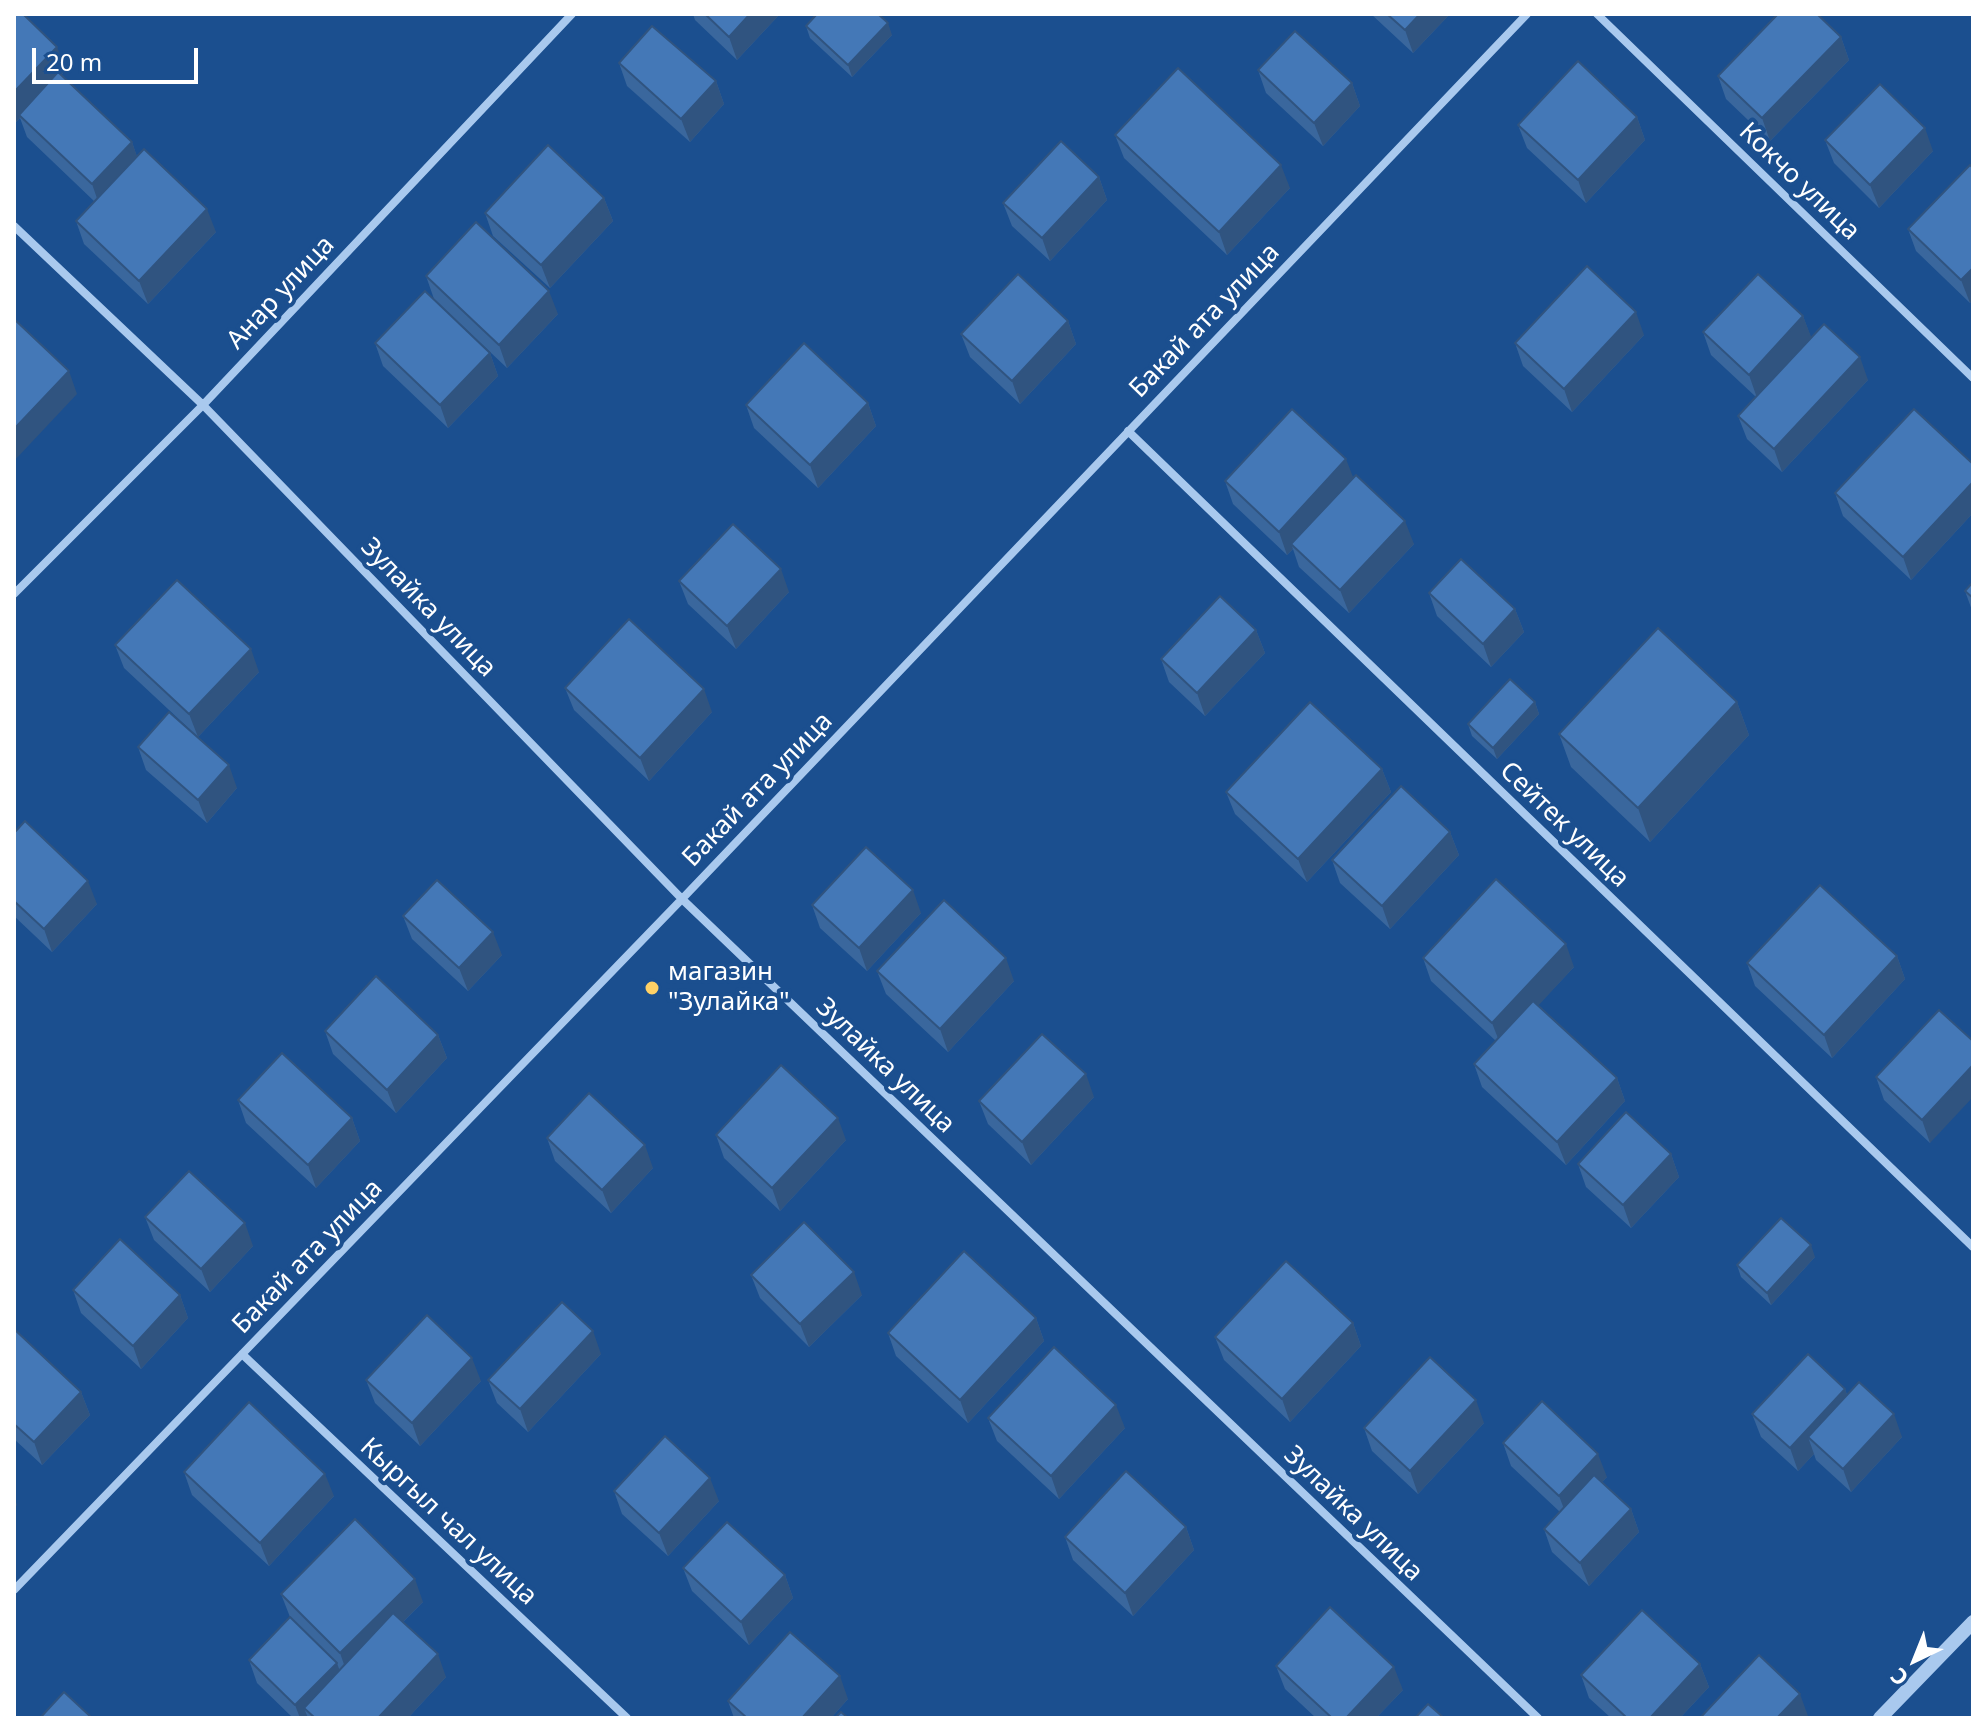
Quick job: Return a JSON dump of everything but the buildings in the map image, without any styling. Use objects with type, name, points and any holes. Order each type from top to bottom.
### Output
[{"type":"street","name":"Анар улица","points":[[14,594],[203,405],[572,14]]},
{"type":"street","name":"Бакай ата улица","points":[[14,1590],[682,899],[1527,14]]},
{"type":"street","name":"Кокчо улица","points":[[1597,14],[1973,378]]},
{"type":"street","name":"Зулайка улица","points":[[14,226],[203,405],[682,899],[1538,1718]]},
{"type":"street","name":"Сейтек улица","points":[[1128,431],[1973,1247]]},
{"type":"street","name":"Кыргыл чал улица","points":[[242,1354],[627,1718]]},
{"type":"street","points":[[1880,1718],[1973,1622]]},
{"type":"place","name":"магазин \"Зулайка\"","points":[[652,988]]}]
